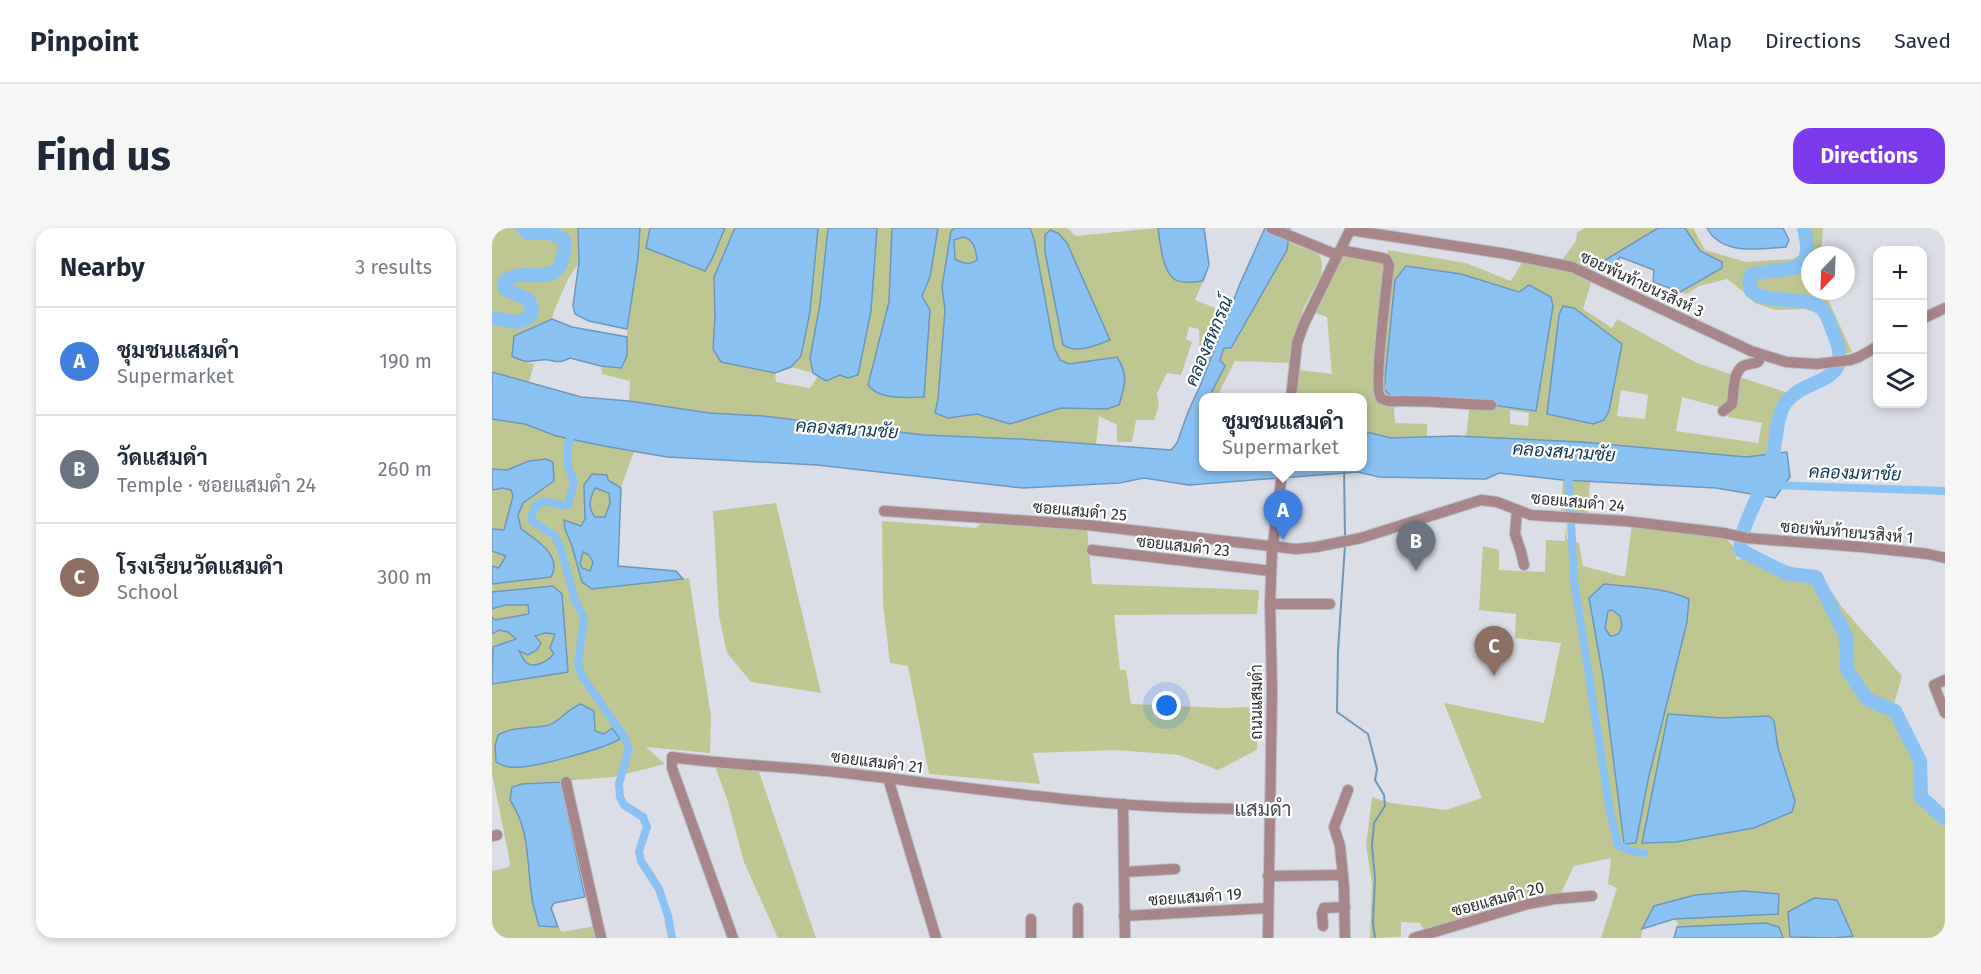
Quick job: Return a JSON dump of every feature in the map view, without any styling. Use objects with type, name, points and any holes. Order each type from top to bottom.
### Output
[{"type":"street","points":[[1272,228],[1338,253],[1382,258],[1389,266],[1378,368],[1377,393],[1382,398],[1389,402],[1491,405]]},
{"type":"street","points":[[1292,393],[1298,340],[1310,309],[1351,229]]},
{"type":"street","name":"ซอยพันท้ายนรสิงห์ 3","points":[[1351,229],[1516,255],[1572,267],[1761,355],[1805,364],[1831,363],[1859,357],[1873,349]]},
{"type":"street","points":[[1927,317],[1945,308]]},
{"type":"street","points":[[1723,411],[1732,404],[1738,371],[1743,366],[1758,362],[1761,355]]},
{"type":"street","name":"ถนนแสมดำ","points":[[1268,938],[1272,690],[1270,604],[1272,548],[1282,471]]},
{"type":"street","name":"ซอยแสมดำ 24","points":[[1272,548],[1316,548],[1361,538],[1480,500],[1497,502],[1530,515],[1625,521],[1724,533],[1746,538]]},
{"type":"street","points":[[1517,510],[1515,534],[1524,566]]},
{"type":"street","name":"ซอยแสมดำ 25","points":[[884,511],[1087,525],[1272,548]]},
{"type":"street","name":"ซอยพันท้ายนรสิงห์ 1","points":[[1746,538],[1862,547],[1945,558]]},
{"type":"street","name":"ซอยแสมดำ 23","points":[[1092,550],[1271,571]]},
{"type":"street","points":[[1270,604],[1330,604]]},
{"type":"street","points":[[1945,680],[1934,684],[1945,712]]},
{"type":"street","name":"ซอยแสมดำ 21","points":[[732,938],[672,768],[672,757],[804,768],[1123,804],[1218,810],[1269,808]]},
{"type":"street","points":[[888,778],[936,938]]},
{"type":"street","points":[[566,782],[601,938]]},
{"type":"street","points":[[1345,938],[1343,875],[1340,846],[1334,827],[1348,790]]},
{"type":"street","points":[[1123,804],[1125,938]]},
{"type":"street","points":[[1124,872],[1175,869]]},
{"type":"street","points":[[1268,876],[1343,875]]},
{"type":"street","name":"ซอยแสมดำ 20","points":[[1414,938],[1456,932],[1528,904],[1592,896]]},
{"type":"street","points":[[1323,926],[1324,908],[1345,907]]},
{"type":"street","points":[[1078,908],[1078,938]]},
{"type":"street","name":"ซอยแสมดำ 19","points":[[1124,916],[1268,908]]},
{"type":"street","points":[[1030,919],[1031,938]]},
{"type":"green space","points":[[492,228],[578,228],[579,262],[568,279],[552,319],[534,326],[520,361],[534,364],[529,382],[492,372]]},
{"type":"green space","points":[[640,228],[650,228],[650,234],[712,259],[725,228],[735,228],[714,277],[713,349],[747,368],[775,373],[776,382],[810,388],[818,376],[826,381],[840,375],[848,378],[871,311],[877,228],[892,228],[889,302],[868,385],[930,277],[938,228],[955,228],[951,231],[942,287],[945,310],[935,412],[948,418],[977,414],[1010,424],[1061,408],[1107,409],[1085,362],[1069,364],[1060,360],[1054,347],[1030,228],[1067,228],[1076,236],[1158,228],[1161,251],[1187,282],[1203,281],[1195,300],[1228,313],[1209,364],[1200,362],[1199,329],[1189,327],[1186,339],[1192,342],[1181,375],[1167,373],[1157,393],[1159,406],[1154,420],[1136,420],[1132,442],[1117,442],[1117,425],[1099,416],[1096,445],[924,435],[763,416],[709,413],[629,401],[630,381],[602,374],[601,366],[621,368],[625,357]]},
{"type":"green space","points":[[818,228],[828,228],[820,304],[810,358],[813,373],[791,367],[801,356],[810,312]]},
{"type":"green space","points":[[1585,228],[1658,228],[1598,265],[1611,271],[1608,276],[1562,260],[1576,241],[1577,233]]},
{"type":"green space","points":[[1685,228],[1693,228],[1705,250],[1746,262],[1793,259],[1799,255],[1802,239],[1797,228],[1823,228],[1822,246],[1801,246],[1801,300],[1828,300],[1852,352],[1833,357],[1830,335],[1820,314],[1805,309],[1775,310],[1755,303],[1727,279],[1699,286],[1687,294],[1680,292],[1722,267],[1722,262],[1700,251]]},
{"type":"green space","points":[[963,237],[970,240],[975,249],[977,260],[971,263],[963,263],[955,259],[954,240]]},
{"type":"green space","points":[[1288,242],[1319,254],[1322,262],[1321,276],[1304,307],[1290,350],[1289,363],[1235,361],[1219,393],[1210,393],[1224,348],[1231,348],[1287,250]]},
{"type":"green space","points":[[1388,250],[1466,263],[1511,281],[1523,261],[1546,265],[1592,280],[1583,309],[1612,328],[1617,319],[1697,363],[1785,392],[1773,421],[1769,454],[1746,457],[1582,442],[1466,437],[1470,402],[1536,411],[1553,306],[1551,297],[1511,289],[1393,398],[1395,423],[1427,424],[1427,438],[1391,438],[1367,433],[1367,393],[1295,393],[1299,370],[1332,374],[1327,317],[1313,312],[1342,255],[1386,263]],"holes":[[[1574,308],[1622,344],[1609,411],[1604,420]],[[1621,390],[1648,395],[1645,419],[1617,416]],[[1682,397],[1723,408],[1728,417],[1762,423],[1758,443],[1676,431]],[[1510,410],[1529,413],[1528,426],[1510,424]]]},
{"type":"green space","points":[[492,419],[525,424],[556,436],[634,451],[621,488],[608,480],[584,485],[585,519],[581,526],[564,520],[582,582],[593,589],[689,578],[711,716],[710,753],[646,747],[665,764],[614,777],[523,784],[510,800],[518,814],[527,845],[539,926],[558,927],[562,932],[595,926],[597,938],[492,938],[492,871],[509,867],[510,862],[492,773],[492,684],[567,672],[553,586],[492,592],[492,584],[551,577],[554,563],[551,556],[541,544],[521,529],[518,515],[523,503],[554,481],[553,462],[535,460],[513,469],[492,469]],"holes":[[[593,718],[595,731],[604,734],[608,746],[546,762],[511,768],[505,731]]]},
{"type":"green space","points":[[1563,480],[1590,481],[1588,514],[1561,513]]},
{"type":"green space","points":[[503,488],[512,490],[513,496],[504,530],[492,529],[492,490]]},
{"type":"green space","points":[[595,488],[609,493],[610,503],[605,517],[595,517],[591,510],[591,499]]},
{"type":"green space","points":[[776,503],[821,693],[751,682],[727,653],[719,616],[713,511]]},
{"type":"green space","points":[[882,521],[976,528],[981,524],[1087,528],[1092,584],[1259,590],[1257,614],[1114,615],[1120,670],[1126,670],[1131,704],[1256,707],[1257,750],[1218,770],[1179,755],[1116,750],[1033,753],[1040,784],[929,774],[908,666],[890,663],[883,603]]},
{"type":"green space","points":[[1566,523],[1567,539],[1579,543],[1583,566],[1625,577],[1632,524],[1723,535],[1732,545],[1737,560],[1755,554],[1785,565],[1819,573],[1841,606],[1902,676],[1894,704],[1907,748],[1917,768],[1917,799],[1945,826],[1945,938],[1833,938],[1852,936],[1838,900],[1814,898],[1790,936],[1792,938],[1783,938],[1766,923],[1677,927],[1678,923],[1674,919],[1778,914],[1744,891],[1642,929],[1641,938],[1601,938],[1617,888],[1608,884],[1611,858],[1574,866],[1561,893],[1504,905],[1499,893],[1490,895],[1494,910],[1424,930],[1420,923],[1401,922],[1401,937],[1370,938],[1372,883],[1366,846],[1372,797],[1391,803],[1446,810],[1482,798],[1444,703],[1544,723],[1561,643],[1515,638],[1516,614],[1479,610],[1483,546],[1499,550],[1499,570],[1545,572],[1546,540],[1565,541]],"holes":[[[1604,584],[1658,589],[1689,599],[1687,622],[1648,780],[1636,843],[1624,843],[1603,677]],[[1668,715],[1774,721],[1778,748],[1795,801]]]},
{"type":"green space","points":[[492,551],[506,556],[499,569],[492,566]]},
{"type":"green space","points":[[583,552],[589,555],[593,562],[590,571],[581,568]]},
{"type":"green space","points":[[505,605],[528,605],[529,614],[495,620],[492,617],[492,609]]},
{"type":"green space","points":[[1608,610],[1612,610],[1621,619],[1620,632],[1614,636],[1610,636],[1605,628]]},
{"type":"green space","points":[[499,630],[508,632],[516,640],[494,647],[492,653],[492,634]]},
{"type":"green space","points":[[545,633],[555,634],[555,650],[551,657],[537,664],[526,663],[518,650],[535,636]]},
{"type":"green space","points":[[715,766],[759,772],[816,938],[778,938],[744,862],[727,799]]},
{"type":"water","points":[[578,228],[640,228],[638,258],[627,329],[589,321],[575,314],[573,306],[579,262]]},
{"type":"water","points":[[650,228],[725,228],[705,271],[646,248]]},
{"type":"water","points":[[735,228],[818,228],[810,312],[801,356],[791,367],[775,373],[721,362],[713,349],[714,277]]},
{"type":"water","points":[[828,228],[877,228],[871,311],[858,375],[848,378],[840,375],[826,381],[813,373],[810,358],[820,304]]},
{"type":"water","points":[[892,228],[938,228],[930,277],[922,296],[930,310],[924,397],[887,396],[879,394],[868,385],[889,302]]},
{"type":"water","points":[[955,228],[1030,228],[1054,347],[1060,360],[1069,364],[1117,357],[1125,381],[1119,405],[1107,409],[1061,408],[1010,424],[977,414],[948,418],[935,413],[945,310],[942,287],[951,231]],"holes":[[[967,238],[974,246],[977,260],[963,263],[955,259],[954,240]]]},
{"type":"water","points":[[1158,228],[1204,228],[1209,265],[1203,281],[1180,282],[1170,275],[1162,255]]},
{"type":"water","name":"คลองสนามชัย","points":[[1265,228],[1290,228],[1287,250],[1231,348],[1224,348],[1220,360],[1225,366],[1211,393],[1199,393],[1199,471],[1367,471],[1367,433],[1371,433],[1391,438],[1455,436],[1582,442],[1746,457],[1787,452],[1790,477],[1775,498],[1716,488],[1563,480],[1499,473],[1486,479],[1379,477],[1358,472],[1189,485],[1144,478],[1119,483],[1023,488],[817,465],[667,457],[556,436],[525,424],[492,419],[492,372],[581,397],[629,401],[709,413],[763,416],[924,435],[1021,439],[1171,450],[1177,443],[1239,286]]},
{"type":"water","points":[[1658,228],[1685,228],[1700,251],[1722,262],[1722,268],[1680,292],[1653,282],[1654,270],[1620,257],[1611,271],[1597,265]]},
{"type":"water","points":[[1707,228],[1783,228],[1789,240],[1786,247],[1742,249],[1722,243]]},
{"type":"water","points":[[1050,230],[1058,233],[1067,243],[1110,340],[1080,349],[1063,345],[1045,252],[1045,235]]},
{"type":"water","points":[[1406,266],[1461,274],[1519,292],[1529,285],[1551,297],[1553,306],[1536,411],[1470,402],[1393,398],[1384,389],[1395,280]]},
{"type":"water","points":[[1563,306],[1574,308],[1622,344],[1609,411],[1604,420],[1593,424],[1547,414],[1559,315]]},
{"type":"water","points":[[552,319],[572,327],[627,337],[627,356],[621,368],[601,366],[570,358],[557,362],[526,361],[512,356],[514,336]]},
{"type":"water","points":[[546,459],[553,462],[554,481],[523,503],[518,515],[521,529],[541,544],[551,556],[554,570],[551,577],[492,584],[492,566],[499,568],[506,556],[492,551],[492,529],[504,530],[513,496],[511,490],[503,488],[492,490],[492,469],[507,470],[529,461]]},
{"type":"water","points":[[592,474],[607,475],[608,480],[621,488],[618,566],[676,571],[683,579],[592,589],[582,582],[564,520],[581,526],[585,519],[584,485]],"holes":[[[595,488],[609,493],[610,503],[605,517],[595,517],[591,510],[591,499]],[[583,552],[589,555],[593,562],[590,571],[582,568],[580,563]]]},
{"type":"water","points":[[1604,584],[1658,590],[1689,599],[1687,622],[1648,780],[1636,843],[1624,844],[1603,677],[1589,598]],"holes":[[[1612,610],[1620,616],[1622,623],[1620,632],[1610,636],[1605,628],[1608,611]]]},
{"type":"water","points":[[553,586],[562,594],[568,672],[492,684],[493,647],[516,639],[508,632],[499,630],[492,634],[492,617],[495,620],[529,614],[528,605],[505,605],[492,609],[492,592]],"holes":[[[545,633],[555,634],[550,648],[554,654],[552,656],[534,665],[526,662],[519,651],[528,655],[537,650],[541,643],[535,636]]]},
{"type":"water","points":[[581,704],[594,711],[595,731],[604,734],[612,728],[620,739],[582,753],[532,765],[508,767],[496,762],[495,746],[498,735],[516,729],[549,725]]},
{"type":"water","points":[[1668,714],[1722,718],[1769,716],[1774,721],[1778,748],[1795,801],[1792,812],[1754,828],[1676,842],[1642,843]]},
{"type":"water","points":[[561,782],[585,897],[554,903],[551,908],[558,927],[539,926],[533,904],[525,838],[517,812],[510,800],[512,787],[522,784]]},
{"type":"water","points":[[1744,891],[1779,894],[1778,914],[1674,919],[1642,929],[1654,906],[1695,895]]},
{"type":"water","points":[[1814,898],[1837,900],[1853,936],[1790,937],[1788,912]]},
{"type":"water","points":[[1766,923],[1779,927],[1783,938],[1674,938],[1677,927]]},
{"type":"waterway","points":[[492,318],[518,322],[529,318],[532,310],[529,300],[505,289],[504,282],[523,275],[551,274],[558,268],[563,258],[564,240],[547,233],[527,233],[523,228]]},
{"type":"waterway","points":[[1804,228],[1807,244],[1806,256],[1802,263],[1787,269],[1752,274],[1749,281],[1751,291],[1768,298],[1805,302],[1821,308],[1835,337],[1839,353],[1838,365],[1832,373],[1791,397],[1783,407],[1770,468],[1749,515],[1740,550],[1788,574],[1816,577],[1846,636],[1847,669],[1867,699],[1895,711],[1920,761],[1921,797],[1945,819]]},
{"type":"waterway","points":[[572,429],[568,447],[568,467],[574,481],[568,505],[545,501],[536,505],[532,521],[554,535],[561,549],[575,600],[584,618],[578,664],[582,676],[623,735],[629,749],[619,784],[620,797],[624,805],[643,817],[647,827],[639,851],[641,861],[659,889],[672,938]]},
{"type":"waterway","points":[[1344,471],[1345,537]]},
{"type":"waterway","name":"คลองสนามชัย","points":[[1568,471],[1570,511]]},
{"type":"waterway","name":"คลองมหาชัย","points":[[1774,485],[1945,491]]},
{"type":"waterway","points":[[1571,523],[1574,580],[1610,812],[1618,845],[1644,853]]},
{"type":"waterway","points":[[1345,545],[1338,651],[1337,712],[1368,734],[1377,769],[1375,780],[1384,795],[1385,806],[1374,823],[1372,846],[1375,878],[1373,923],[1375,938]]},
{"type":"place","name":"ชุมชนแสมดำ","points":[[1283,540]]},
{"type":"place","name":"วัดแสมดำ","points":[[1416,571]]},
{"type":"place","name":"โรงเรียนวัดแสมดำ","points":[[1494,676]]},
{"type":"district","name":"แสมดำ","points":[[1263,809]]},
{"type":"water label","name":"คลองสหกรณ์","points":[[1209,341]]}]
